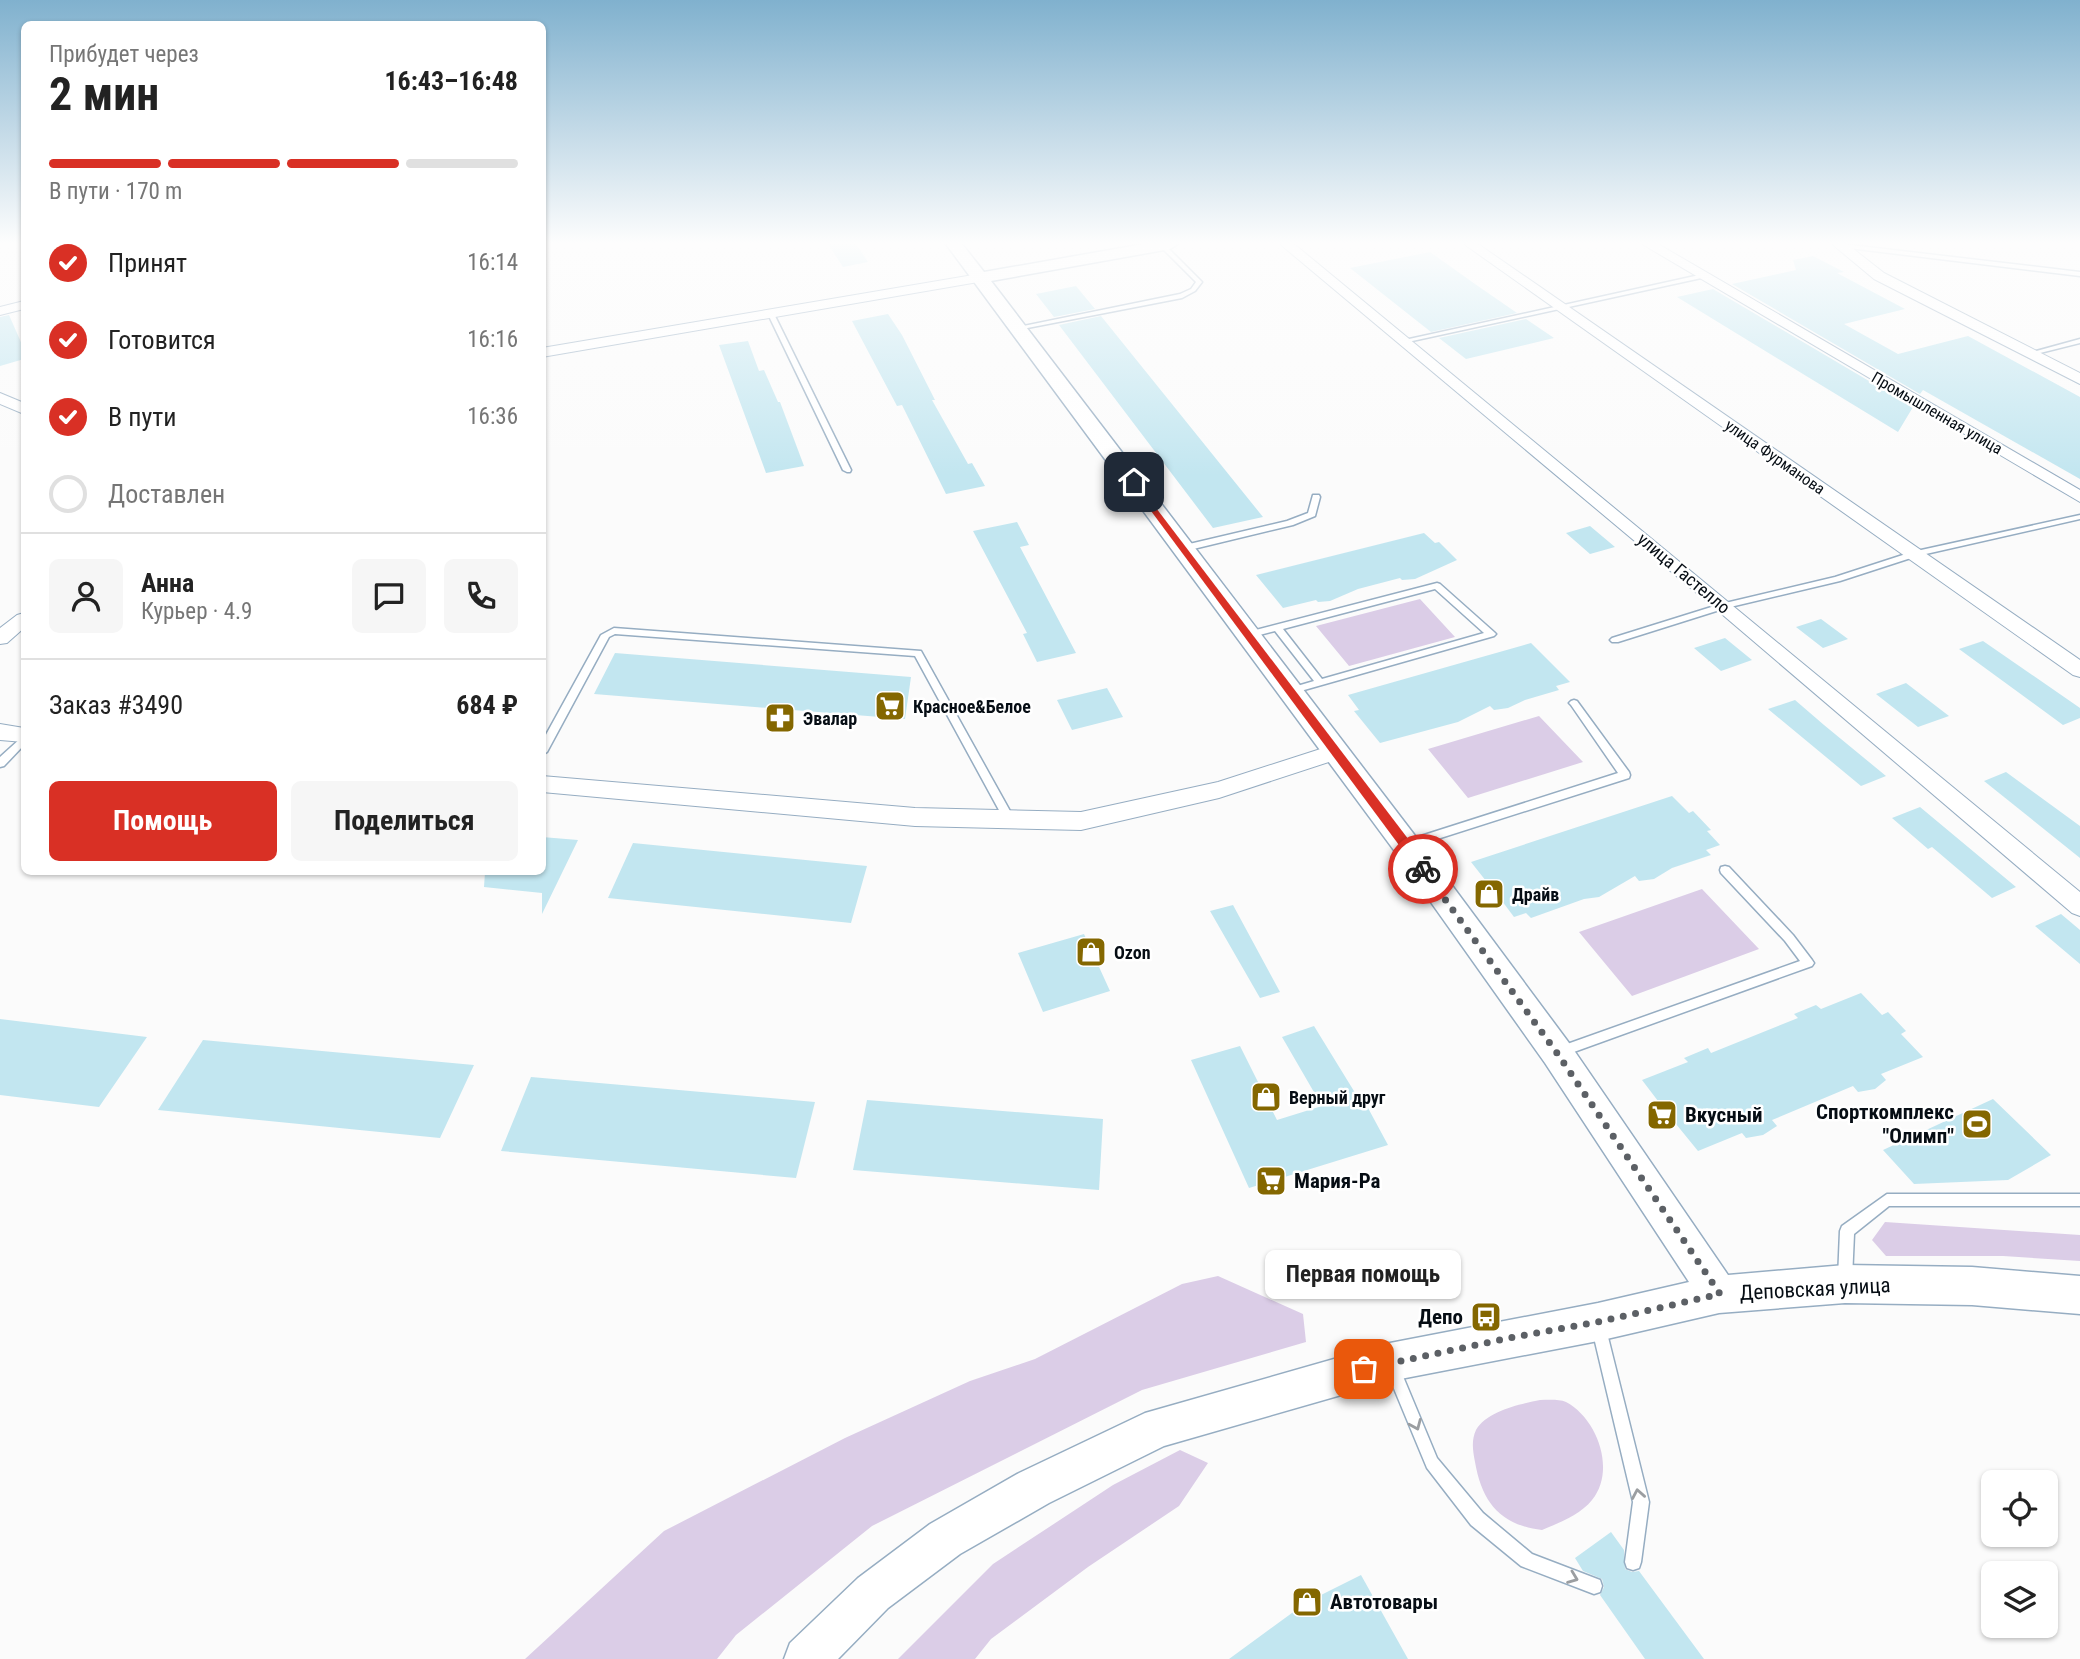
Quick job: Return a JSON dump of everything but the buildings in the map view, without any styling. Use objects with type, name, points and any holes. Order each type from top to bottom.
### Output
[{"type":"street","points":[[546,352],[727,321]]},
{"type":"street","points":[[1012,321],[1406,845],[1557,1053],[1720,1294]]},
{"type":"street","name":"улица Гастелло","points":[[1379,321],[1724,606],[2080,906]]},
{"type":"street","name":"улица Фурманова","points":[[1581,321],[2080,670]]},
{"type":"street","name":"Промышленная улица","points":[[1781,321],[2080,497]]},
{"type":"street","points":[[1969,321],[2080,379]]},
{"type":"street","points":[[0,398],[21,408]]},
{"type":"street","points":[[0,638],[21,621]]},
{"type":"street","points":[[0,732],[21,737]]},
{"type":"street","points":[[546,784],[915,817],[1081,821],[1219,790],[1336,752]]},
{"type":"street","name":"Деповская улица","points":[[806,1659],[873,1593],[945,1539],[1034,1488],[1158,1427],[1390,1362],[1598,1322],[1720,1294],[1845,1284],[1972,1286],[2080,1295]]},
{"type":"lane","points":[[775,321],[847,470]]},
{"type":"lane","points":[[1017,328],[1051,321]]},
{"type":"lane","points":[[1403,341],[1497,321]]},
{"type":"lane","points":[[2032,353],[2080,341]]},
{"type":"lane","points":[[1185,548],[1290,523],[1312,514],[1316,497]]},
{"type":"lane","points":[[1615,640],[1724,606],[1837,579],[1915,554],[2080,517]]},
{"type":"lane","points":[[1248,635],[1437,586],[1491,634],[1290,691]]},
{"type":"lane","points":[[1277,628],[1320,682]]},
{"type":"lane","points":[[546,745],[606,635],[614,631],[918,653],[1010,821]]},
{"type":"lane","points":[[1406,845],[1625,775],[1574,703]]},
{"type":"lane","points":[[0,763],[21,741]]},
{"type":"lane","points":[[1557,1053],[1808,963],[1789,938],[1725,870]]},
{"type":"lane","points":[[1845,1284],[1847,1231],[1887,1200],[2080,1200]]},
{"type":"lane","points":[[1598,1322],[1641,1502],[1633,1562]]},
{"type":"lane","points":[[1390,1362],[1432,1463],[1476,1519],[1527,1560],[1594,1586]]},
{"type":"shaded area","points":[[1420,599],[1455,637],[1349,666],[1316,626]]},
{"type":"shaded area","points":[[1539,716],[1583,762],[1468,798],[1428,749]]},
{"type":"shaded area","points":[[1702,889],[1759,949],[1632,996],[1579,932]]},
{"type":"shaded area","points":[[1885,1222],[2080,1235],[2080,1261],[2003,1256],[1886,1256],[1872,1240]]},
{"type":"shaded area","points":[[1218,1276],[1303,1314],[1306,1342],[1142,1390],[872,1526],[736,1635],[717,1659],[525,1659],[664,1531],[845,1438],[970,1381],[1035,1359],[1182,1284]]},
{"type":"shaded area","points":[[1540,1400],[1563,1401],[1577,1410],[1595,1433],[1603,1461],[1603,1475],[1592,1500],[1575,1514],[1542,1530],[1515,1523],[1495,1509],[1488,1500],[1478,1476],[1473,1446],[1476,1430],[1488,1418],[1505,1409]]},
{"type":"shaded area","points":[[1180,1450],[1208,1463],[1179,1506],[1088,1567],[991,1639],[975,1659],[898,1659],[993,1564],[1113,1485]]},
{"type":"way so far","points":[[1364,1369],[1556,1328],[1598,1322],[1720,1294],[1557,1053],[1423,869]]},
{"type":"place","name":"Красное&Белое","points":[[890,706]]},
{"type":"place","name":"Эвалар","points":[[780,718]]},
{"type":"place","name":"Драйв","points":[[1489,894]]},
{"type":"place","name":"Ozon","points":[[1091,952]]},
{"type":"place","name":"Верный друг","points":[[1266,1097]]},
{"type":"place","name":"Вкусный","points":[[1662,1115]]},
{"type":"place","name":"Спорткомплекс \"Олимп\"","points":[[1977,1124]]},
{"type":"place","name":"Мария-Ра","points":[[1271,1181]]},
{"type":"place","name":"Депо","points":[[1486,1317]]},
{"type":"place","name":"Первая помощь","points":[[1364,1369]]},
{"type":"place","name":"Автотовары","points":[[1307,1602]]},
{"type":"route","points":[[1134,482],[1423,869]]}]
